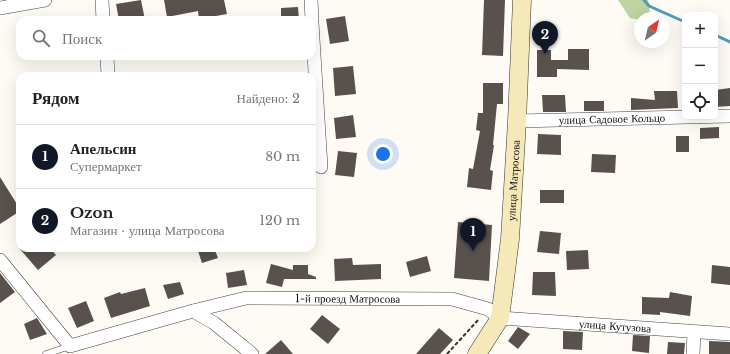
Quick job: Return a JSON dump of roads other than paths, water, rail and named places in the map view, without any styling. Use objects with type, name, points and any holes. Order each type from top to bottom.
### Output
[{"type":"main road","name":"улица Матросова","points":[[477,354],[494,314],[510,239],[522,0]]},
{"type":"street","points":[[0,8],[46,0]]},
{"type":"street","points":[[102,0],[103,16]]},
{"type":"street","points":[[310,0],[312,16]]},
{"type":"street","points":[[107,60],[108,72]]},
{"type":"street","points":[[315,60],[315,72]]},
{"type":"street","points":[[316,79],[322,167]]},
{"type":"street","name":"улица Садовое Кольцо","points":[[517,121],[730,116]]},
{"type":"street","points":[[0,260],[70,346]]},
{"type":"street","name":"1-й проезд Матросова","points":[[70,346],[193,311],[246,298],[452,299],[494,314]]},
{"type":"street","points":[[193,311],[214,323],[252,354]]},
{"type":"street","name":"улица Кутузова","points":[[494,314],[730,334]]},
{"type":"street","points":[[693,354],[694,332]]},
{"type":"lane","points":[[46,354],[70,346]]},
{"type":"waterway","points":[[644,0],[649,6],[682,21]]},
{"type":"waterway","points":[[718,36],[730,42]]},
{"type":"place","name":"Ozon","points":[[545,54]]},
{"type":"place","name":"Апельсин","points":[[473,251]]}]
